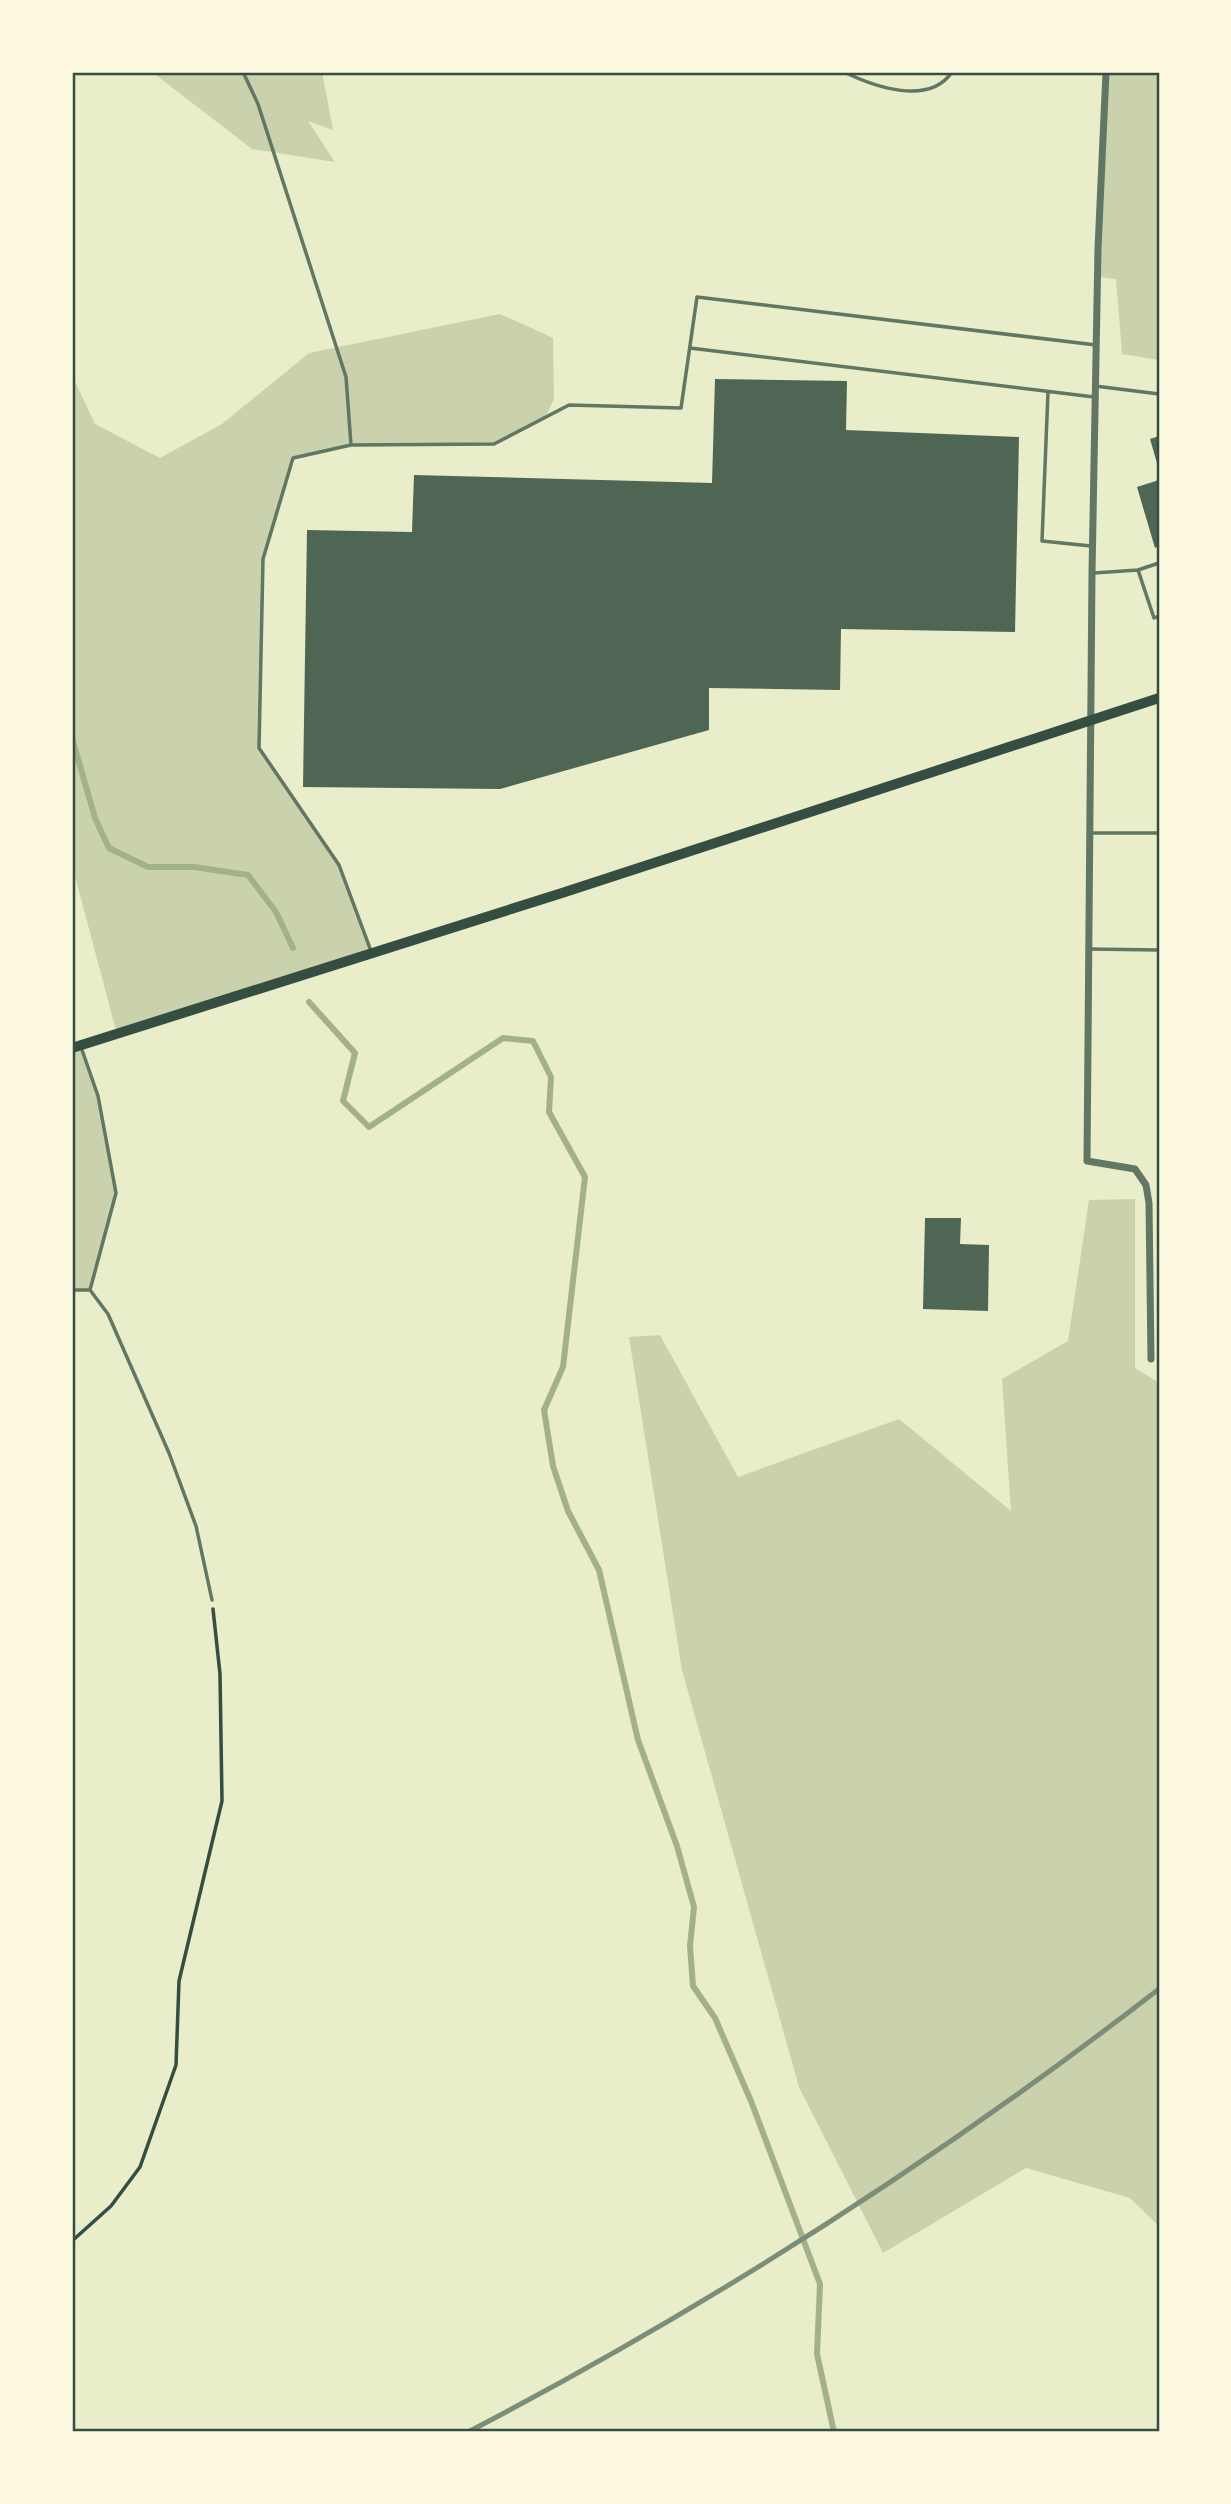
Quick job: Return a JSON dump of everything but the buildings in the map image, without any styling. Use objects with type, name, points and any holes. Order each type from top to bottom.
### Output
[{"type":"main road","points":[[76,1047],[1159,698]]},
{"type":"street","points":[[1106,72],[1095,397],[1087,1161],[1135,1169],[1146,1185],[1149,1203],[1151,1359]]},
{"type":"lane","points":[[243,72],[258,104],[344,369],[351,445]]},
{"type":"lane","points":[[845,72],[870,84],[930,90],[941,85],[952,72]]},
{"type":"lane","points":[[372,953],[339,865],[259,748],[263,559],[293,457],[351,445],[494,444],[569,405],[681,408],[696,297],[1097,345]]},
{"type":"lane","points":[[690,348],[1095,397]]},
{"type":"lane","points":[[1096,386],[1159,394]]},
{"type":"lane","points":[[1048,393],[1042,541],[1093,546]]},
{"type":"lane","points":[[1092,573],[1138,570],[1159,563]]},
{"type":"lane","points":[[1138,570],[1154,618],[1159,616]]},
{"type":"lane","points":[[1091,833],[1159,833]]},
{"type":"lane","points":[[1089,949],[1159,950]]},
{"type":"lane","points":[[76,1047],[101,1108],[116,1193],[90,1290]]},
{"type":"lane","points":[[72,1290],[90,1290]]},
{"type":"lane","points":[[90,1290],[108,1314],[169,1453],[196,1526],[212,1600]]},
{"type":"path","points":[[72,2241],[111,2206],[140,2166],[176,2065],[179,1981],[222,1801],[220,1674],[212,1600]]},
{"type":"green space","points":[[152,72],[322,72],[333,130],[308,121],[335,162],[252,149]]},
{"type":"green space","points":[[1106,72],[1159,72],[1159,360],[1122,354],[1116,279],[1098,277]]},
{"type":"green space","points":[[500,314],[553,338],[554,399],[546,416],[494,444],[351,445],[293,458],[263,559],[259,748],[339,865],[372,953],[117,1034],[72,865],[72,375],[95,424],[160,458],[222,424],[309,353]]},
{"type":"green space","points":[[81,1046],[98,1096],[116,1193],[90,1290],[72,1290],[72,1048]]},
{"type":"green space","points":[[1135,1199],[1135,1368],[1159,1383],[1159,2226],[1130,2198],[1026,2168],[883,2253],[799,2087],[682,1670],[629,1337],[660,1335],[738,1477],[899,1419],[1011,1511],[1002,1379],[1068,1341],[1089,1200]]},
{"type":"waterway","points":[[72,738],[95,818],[109,848],[148,867],[194,867],[248,875],[276,912],[293,948]]},
{"type":"waterway","points":[[309,1002],[355,1053],[343,1101],[369,1127],[503,1038],[533,1041],[551,1077],[549,1112],[585,1177],[563,1367],[544,1410],[553,1466],[568,1511],[599,1570],[638,1740],[677,1846],[694,1907],[690,1946],[693,1986],[715,2018],[751,2101],[820,2284],[817,2354],[834,2432]]},
{"type":"railway","points":[[468,2432],[648,2333],[823,2226],[994,2111],[1159,1989]]}]
